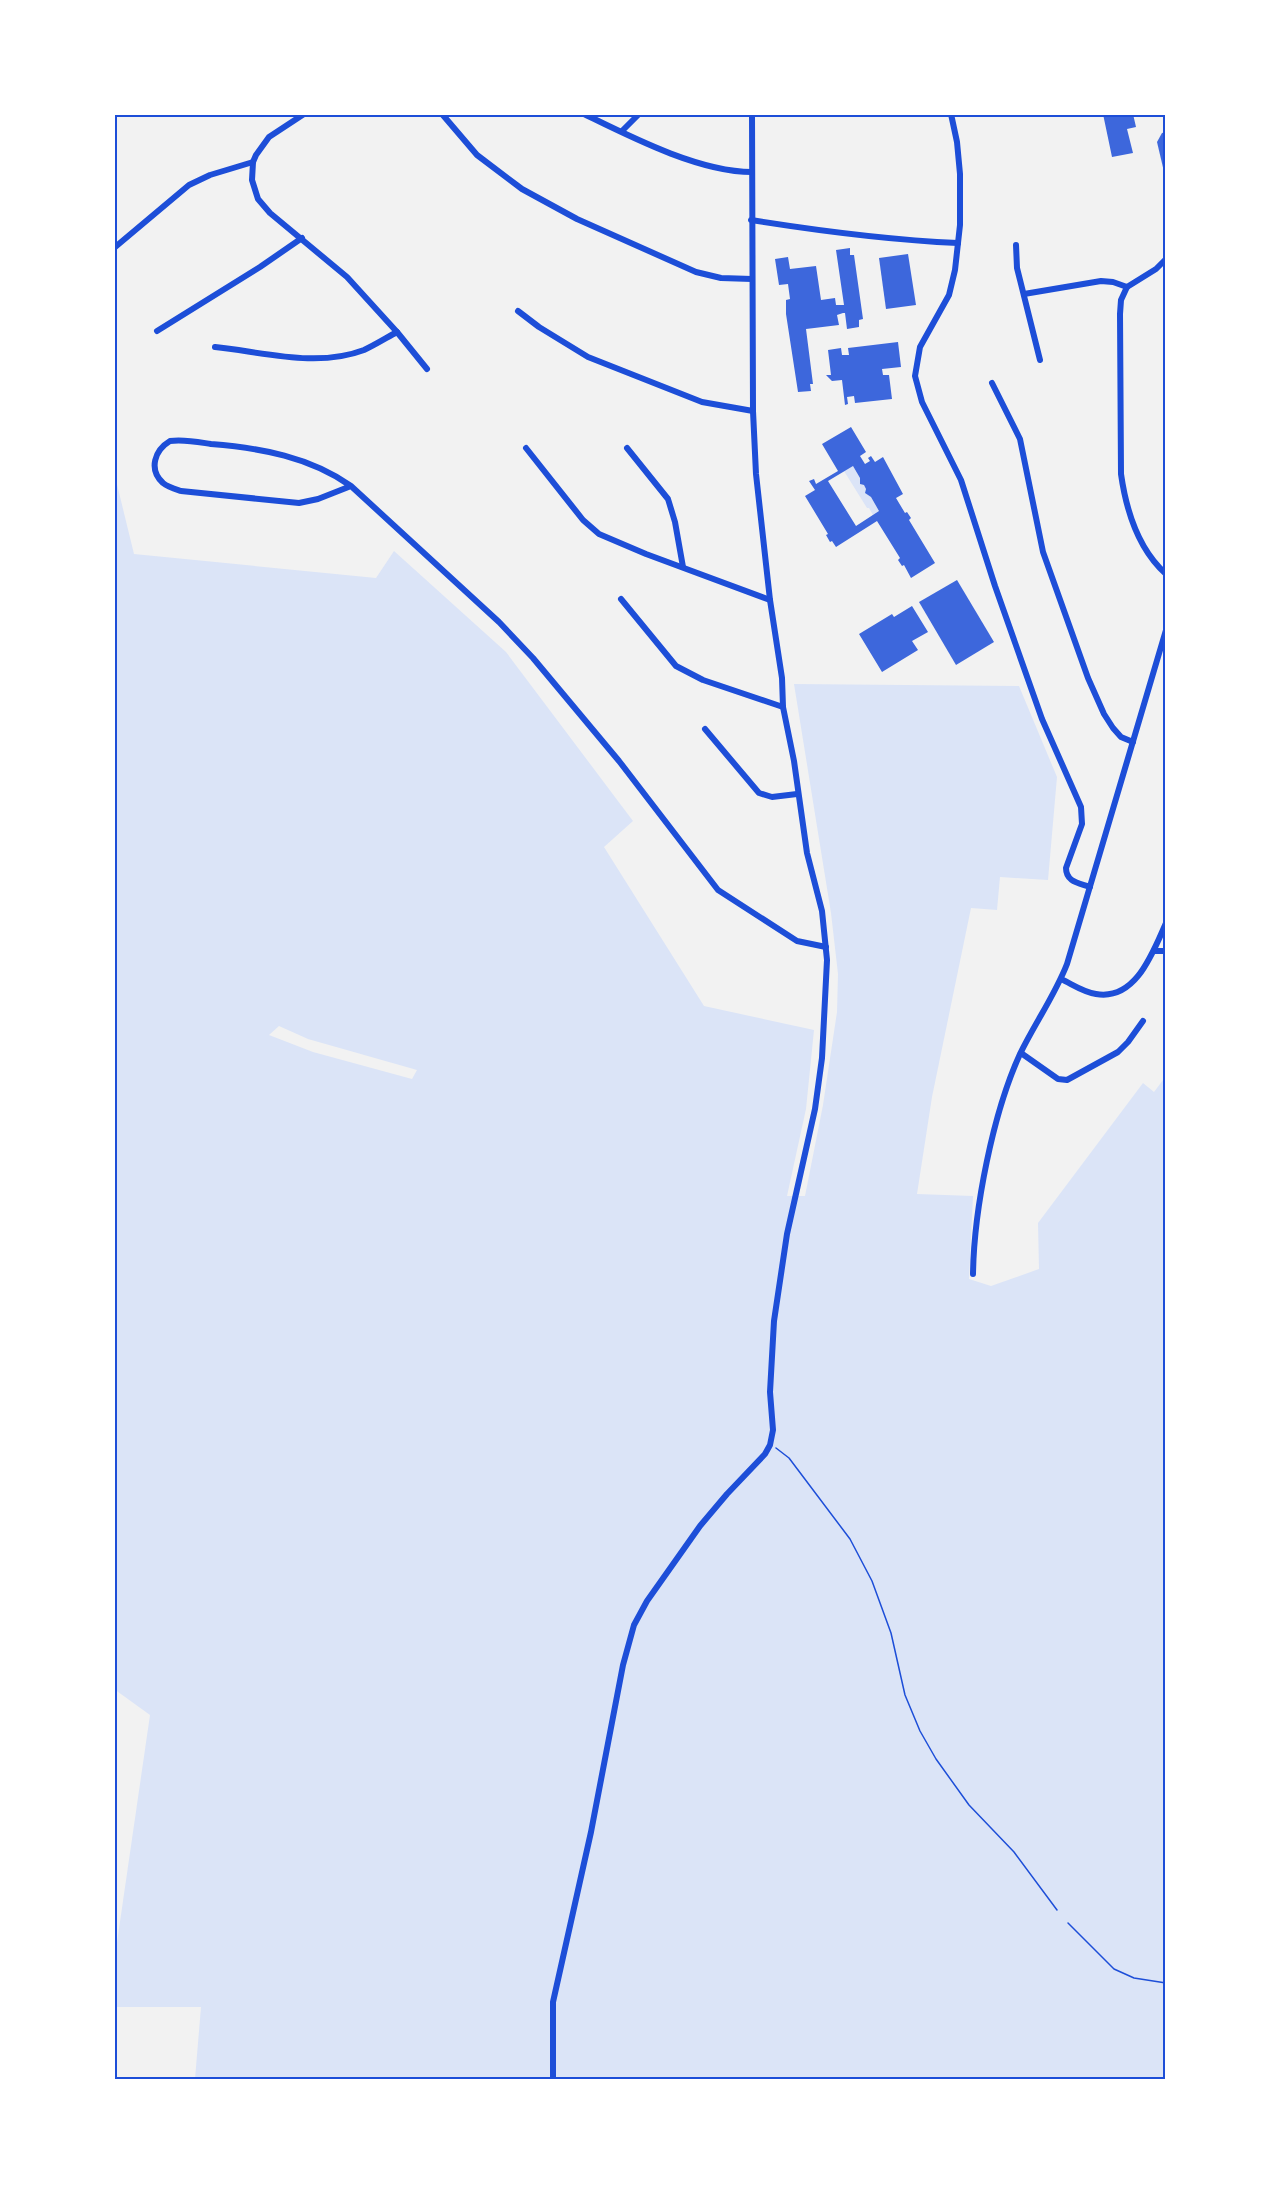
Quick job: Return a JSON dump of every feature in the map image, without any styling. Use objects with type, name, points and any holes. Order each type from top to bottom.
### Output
[{"type":"street","points":[[304,114],[269,137],[260,148],[253,162],[252,180],[258,199],[270,213],[347,277],[427,369]]},
{"type":"street","points":[[442,114],[485,162],[546,203],[696,272],[721,278],[752,279]]},
{"type":"street","points":[[584,114],[706,165],[729,171],[752,171]]},
{"type":"street","points":[[622,131],[639,114]]},
{"type":"street","points":[[553,2079],[553,2002],[587,1852],[624,1659],[634,1625],[647,1601],[700,1526],[765,1454],[771,1441],[770,1384],[774,1321],[787,1234],[815,1109],[822,1058],[826,1000],[822,911],[807,853],[794,761],[783,707],[782,678],[770,600],[756,474],[753,411],[752,114]]},
{"type":"street","points":[[951,114],[960,174],[958,243],[951,290],[922,342],[915,376],[922,402],[960,480],[1042,719],[1081,807],[1083,824],[1066,868],[1066,875],[1090,887]]},
{"type":"street","points":[[114,248],[189,185],[210,175],[253,162]]},
{"type":"street","points":[[751,220],[856,236],[958,243]]},
{"type":"street","points":[[157,331],[302,238]]},
{"type":"street","points":[[1016,245],[1017,268],[1040,360]]},
{"type":"street","points":[[1166,258],[1156,269],[1127,287],[1121,300],[1120,314],[1121,474],[1124,493],[1134,526],[1148,551],[1166,574]]},
{"type":"street","points":[[1024,294],[1101,281],[1127,287]]},
{"type":"street","points":[[518,311],[538,327],[588,357],[702,402],[753,411]]},
{"type":"street","points":[[215,347],[309,358],[328,358],[364,350],[397,332]]},
{"type":"street","points":[[992,383],[1020,439],[1043,552],[1088,678],[1113,728],[1121,736],[1133,742]]},
{"type":"street","points":[[351,486],[318,499],[298,503],[181,491],[161,481],[154,461],[158,451],[170,441],[221,445],[289,456],[331,472],[351,486],[483,607],[533,658],[619,761],[718,890],[797,941],[825,947]]},
{"type":"street","points":[[526,448],[583,520],[604,537],[770,600]]},
{"type":"street","points":[[627,448],[668,499],[675,522],[683,567]]},
{"type":"street","points":[[621,599],[635,623],[668,659],[685,672],[783,707]]},
{"type":"street","points":[[974,1274],[975,1244],[997,1120],[1021,1053],[1061,979],[1166,630]]},
{"type":"street","points":[[705,729],[759,793],[772,796],[797,794]]},
{"type":"street","points":[[1061,979],[1086,992],[1098,995],[1110,994],[1124,988],[1146,967],[1166,923]]},
{"type":"street","points":[[1154,951],[1166,951]]},
{"type":"street","points":[[1021,1053],[1058,1079],[1067,1080],[1118,1053],[1143,1021]]},
{"type":"path","points":[[771,1441],[789,1458],[849,1539],[862,1561],[891,1633],[905,1695],[920,1731],[936,1759],[969,1804],[1014,1852],[1057,1910]]},
{"type":"path","points":[[1068,1923],[1114,1969],[1134,1978],[1166,1983]]},
{"type":"shaded area","points":[[853,466],[860,478],[860,484],[866,489],[865,493],[871,497],[879,511],[873,515],[844,471]]},
{"type":"shaded area","points":[[114,472],[134,554],[376,578],[394,551],[506,652],[633,821],[604,847],[704,1006],[814,1030],[806,1109],[787,1196],[805,1196],[823,1105],[837,1012],[838,974],[831,913],[794,684],[1019,686],[1057,777],[1048,880],[1000,877],[997,910],[971,908],[932,1097],[917,1194],[973,1196],[969,1279],[991,1286],[1039,1269],[1038,1223],[1143,1083],[1154,1092],[1166,1076],[1166,2079],[195,2079],[201,2007],[114,2007],[114,1963],[150,1715],[114,1689]],"holes":[[[279,1026],[308,1039],[417,1070],[412,1079],[313,1052],[269,1035]]]},
{"type":"building","points":[[1103,114],[1133,114],[1136,127],[1127,129],[1133,153],[1112,157]]},
{"type":"building","points":[[1166,132],[1165,176],[1157,142],[1162,133]]},
{"type":"building","points":[[850,248],[850,255],[854,255],[863,319],[859,320],[859,327],[847,329],[845,313],[843,313],[837,315],[839,325],[806,329],[813,384],[810,384],[811,391],[798,392],[786,314],[786,300],[790,299],[788,284],[779,285],[775,259],[788,257],[790,269],[816,266],[821,300],[835,298],[836,305],[844,305],[836,250]]},
{"type":"building","points":[[908,254],[916,305],[886,309],[879,258]]},
{"type":"building","points":[[898,342],[901,367],[882,369],[883,375],[889,375],[892,399],[855,403],[854,396],[847,397],[848,404],[845,405],[842,380],[832,381],[826,375],[831,375],[828,350],[841,348],[842,355],[849,355],[848,348]]},
{"type":"building","points":[[851,427],[866,452],[860,456],[865,464],[870,461],[868,458],[871,456],[875,462],[883,457],[903,494],[896,498],[911,518],[909,520],[935,563],[911,578],[904,565],[902,566],[898,560],[900,558],[877,521],[836,547],[832,541],[830,542],[826,535],[828,534],[805,496],[815,490],[809,481],[814,479],[816,484],[838,471],[822,444]],"holes":[[[853,466],[860,478],[860,484],[866,489],[865,493],[871,497],[879,511],[856,526],[828,481]]]},
{"type":"building","points":[[957,580],[994,642],[956,665],[919,602]]},
{"type":"building","points":[[912,606],[928,632],[912,641],[918,650],[882,672],[859,634],[892,614],[894,617]]}]
